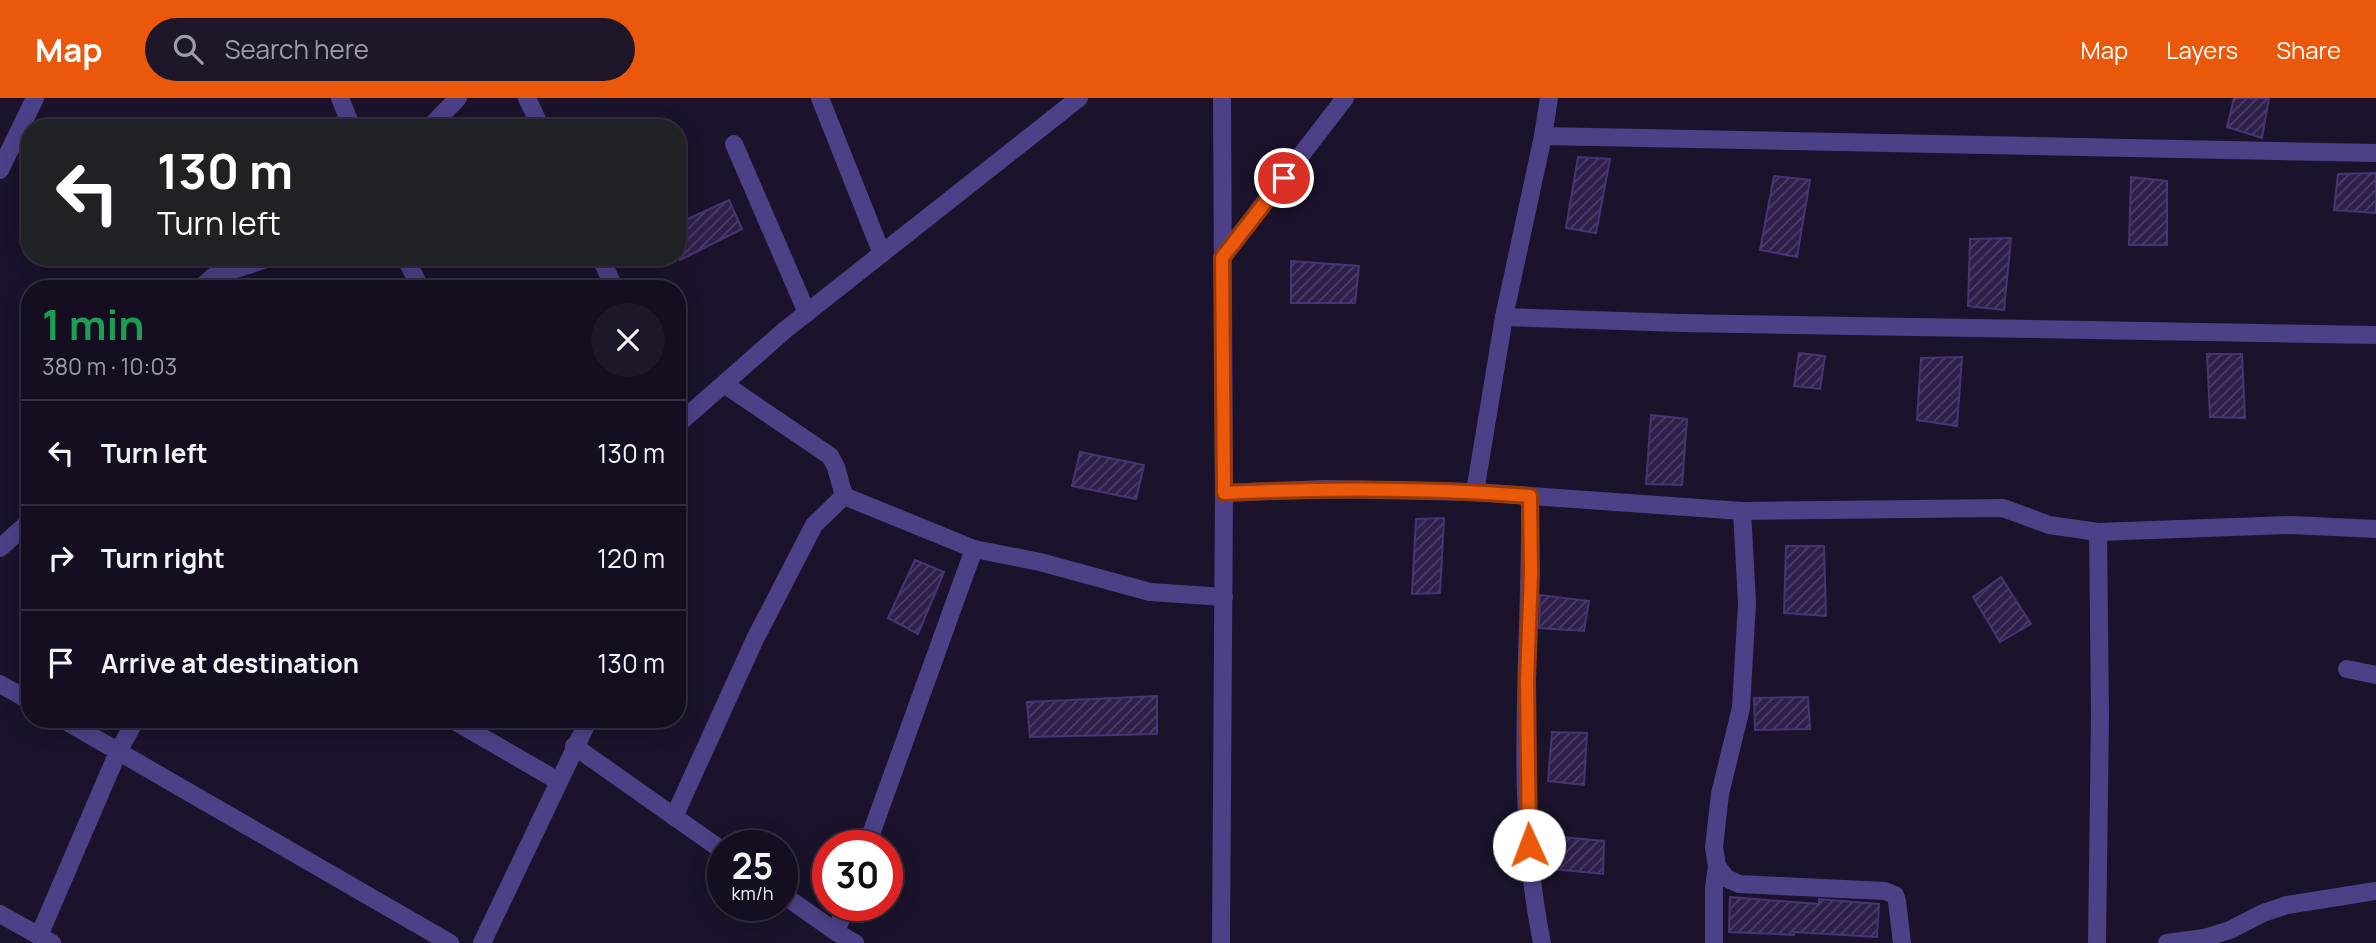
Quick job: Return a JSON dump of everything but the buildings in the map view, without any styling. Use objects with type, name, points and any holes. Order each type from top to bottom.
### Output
[{"type":"street","points":[[25,119],[35,98]]},
{"type":"street","points":[[340,98],[348,119]]},
{"type":"street","points":[[438,119],[458,98]]},
{"type":"street","points":[[527,98],[537,119]]},
{"type":"street","points":[[820,98],[882,254]]},
{"type":"street","points":[[686,417],[807,313],[1079,98]]},
{"type":"street","points":[[1221,943],[1224,597],[1222,98]]},
{"type":"street","points":[[1222,258],[1345,98]]},
{"type":"street","points":[[1475,492],[1504,317],[1544,136],[1549,98]]},
{"type":"street","points":[[0,170],[21,127]]},
{"type":"street","points":[[1544,136],[2376,153]]},
{"type":"street","points":[[734,144],[807,313]]},
{"type":"street","points":[[209,280],[245,266]]},
{"type":"street","points":[[1504,317],[1681,323],[2376,335]]},
{"type":"street","points":[[724,384],[830,456],[844,496]]},
{"type":"street","points":[[1224,493],[1325,489],[1475,492],[1742,511],[2003,509],[2049,524],[2098,532],[2291,525],[2376,529]]},
{"type":"street","points":[[844,496],[974,550],[1040,562],[1150,592],[1224,597]]},
{"type":"street","points":[[674,817],[755,639],[814,525],[844,496]]},
{"type":"street","points":[[1530,496],[1527,770],[1530,870],[1542,943]]},
{"type":"street","points":[[1714,943],[1714,888],[1717,866],[1714,847],[1720,794],[1741,708],[1746,603],[1742,511]]},
{"type":"street","points":[[0,548],[21,529]]},
{"type":"street","points":[[2096,943],[2100,715],[2098,532]]},
{"type":"street","points":[[872,830],[974,550]]},
{"type":"street","points":[[2347,669],[2376,675]]},
{"type":"street","points":[[0,684],[21,696]]},
{"type":"street","points":[[77,728],[450,943]]},
{"type":"street","points":[[0,914],[45,939],[118,752],[131,728]]},
{"type":"street","points":[[467,728],[558,781]]},
{"type":"street","points":[[482,943],[584,728]]},
{"type":"street","points":[[574,746],[707,840]]},
{"type":"street","points":[[1717,866],[1726,878],[1739,884],[1885,891],[1895,895],[1902,943]]},
{"type":"street","points":[[2167,943],[2204,938],[2230,930],[2263,913],[2287,905],[2376,891]]},
{"type":"street","points":[[798,905],[855,943]]},
{"type":"street","points":[[836,932],[840,921]]},
{"type":"route","points":[[1284,178],[1222,258],[1224,493],[1325,489],[1475,492],[1530,496],[1531,573],[1527,680],[1529,845]]}]
